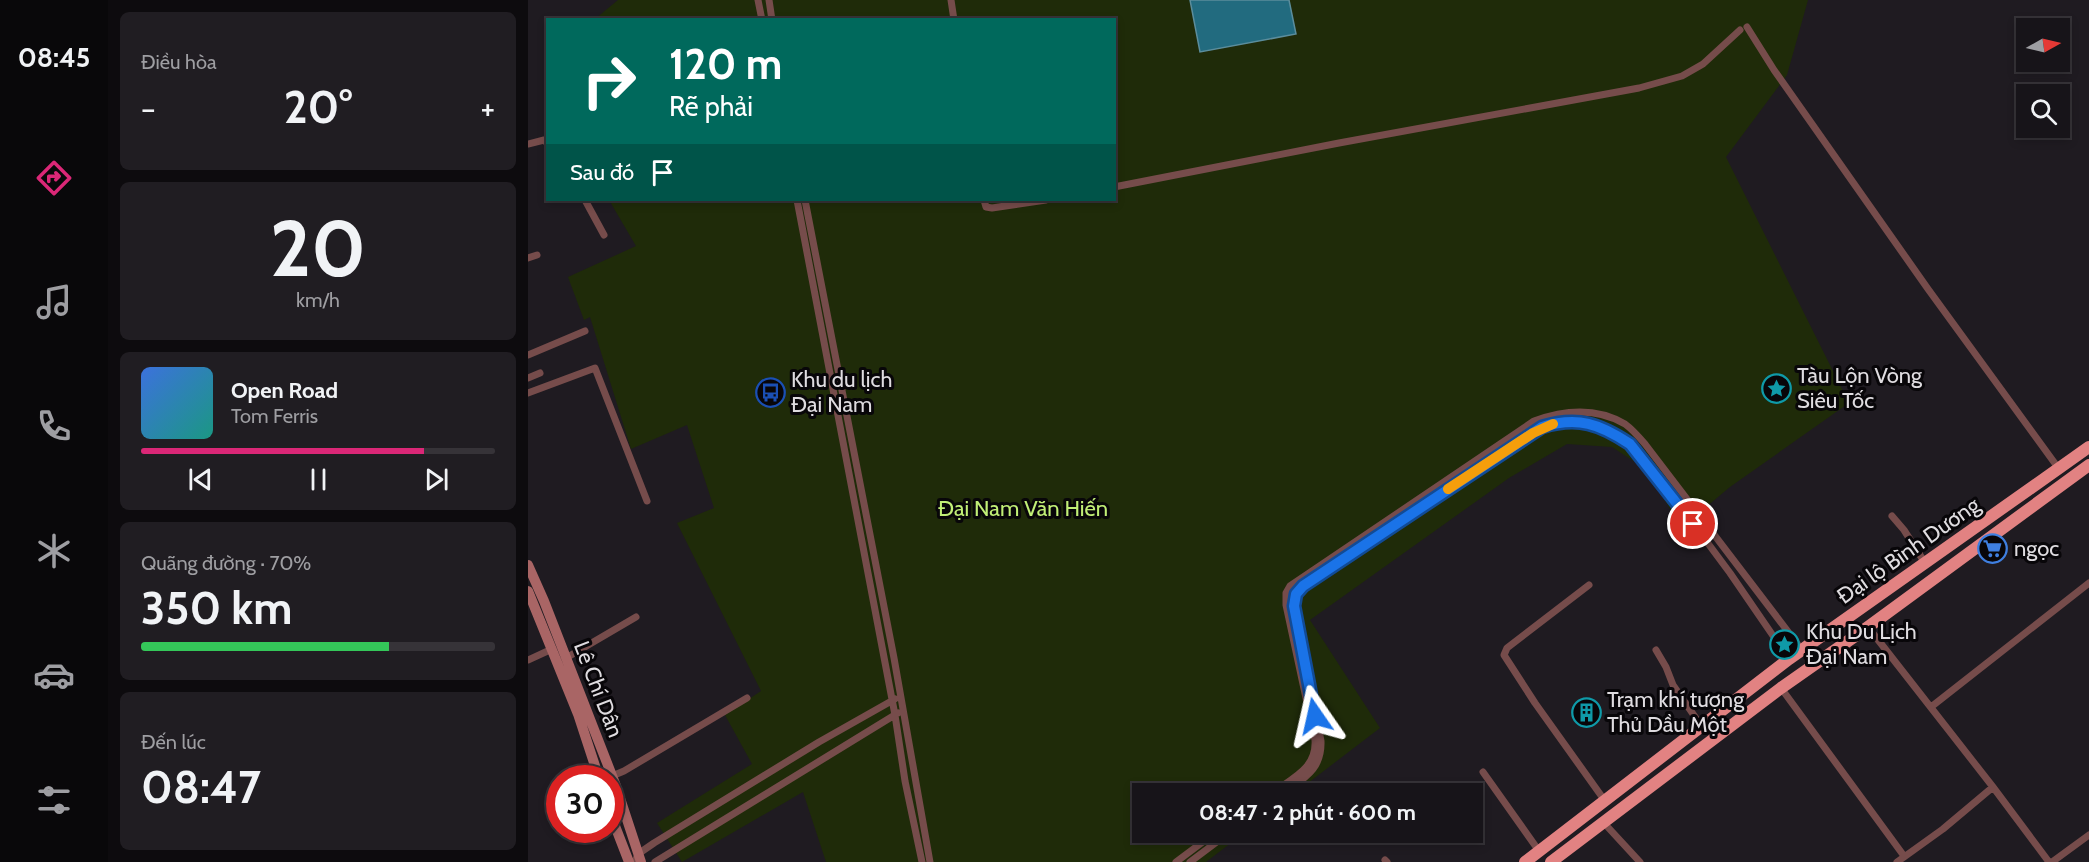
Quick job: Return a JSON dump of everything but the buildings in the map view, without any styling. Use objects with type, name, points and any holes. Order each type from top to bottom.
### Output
[{"type":"highway","name":"Đại lộ Bình Dương","points":[[1525,862],[1789,659],[2084,451]]},
{"type":"highway","points":[[2084,451],[2088,467]]},
{"type":"highway","name":"Đại lộ Bình Dương","points":[[1551,862],[1800,674],[2088,467]]},
{"type":"highway","points":[[2059,469],[2067,480]]},
{"type":"highway","points":[[1802,650],[1812,666]]},
{"type":"highway","points":[[1789,659],[1800,674]]},
{"type":"main road","name":"Lê Chí Dân","points":[[528,565],[608,765]]},
{"type":"main road","name":"Lê Chí Dân","points":[[528,591],[578,714],[595,765]]},
{"type":"main road","name":"Lê Chí Dân","points":[[624,815],[638,860]]},
{"type":"main road","points":[[621,843],[628,862]]},
{"type":"street","points":[[758,0],[762,18]]},
{"type":"street","points":[[769,0],[772,18]]},
{"type":"street","points":[[951,0],[954,18]]},
{"type":"street","points":[[1116,187],[1639,88],[1682,76],[1703,64],[1743,29],[1928,290],[2059,469]]},
{"type":"street","points":[[528,144],[544,140],[546,142]]},
{"type":"street","points":[[586,201],[604,235]]},
{"type":"street","points":[[797,201],[922,862]]},
{"type":"street","points":[[805,201],[930,862]]},
{"type":"street","points":[[984,201],[986,207],[992,208],[1039,201]]},
{"type":"street","points":[[528,258],[537,255]]},
{"type":"street","points":[[528,355],[585,331]]},
{"type":"street","points":[[528,393],[595,368],[647,501]]},
{"type":"street","points":[[528,378],[540,373]]},
{"type":"street","points":[[1286,783],[1309,766],[1316,752],[1286,605],[1286,594],[1290,586],[1534,421],[1546,417],[1574,411],[1588,412],[1626,425],[1646,444],[1802,650]]},
{"type":"street","points":[[1297,783],[1309,774],[1320,760],[1322,753],[1294,606],[1296,594],[1303,586],[1504,451],[1542,427],[1552,424],[1570,421],[1592,424],[1630,444],[1682,509],[1789,659]]},
{"type":"street","points":[[1892,516],[1904,530],[1925,564]]},
{"type":"street","points":[[1931,707],[2089,583]]},
{"type":"street","points":[[1590,585],[1507,648],[1504,655],[1535,703],[1605,801]]},
{"type":"street","points":[[566,658],[636,617]]},
{"type":"street","points":[[1868,627],[2051,862],[2089,835]]},
{"type":"street","points":[[1781,648],[1793,639]]},
{"type":"street","points":[[528,660],[552,649]]},
{"type":"street","points":[[1656,650],[1673,685],[1702,727]]},
{"type":"street","points":[[1781,688],[1904,856]]},
{"type":"street","points":[[638,860],[819,742],[900,696]]},
{"type":"street","points":[[624,770],[747,698]]},
{"type":"street","points":[[655,862],[903,710]]},
{"type":"street","points":[[1483,772],[1539,851]]},
{"type":"street","points":[[1897,862],[1994,788]]},
{"type":"street","points":[[1604,823],[1640,862]]},
{"type":"street","points":[[1176,862],[1201,843]]},
{"type":"street","points":[[1190,862],[1215,843]]},
{"type":"green space","name":"Đại Nam Văn Hiến","points":[[618,0],[1808,0],[1787,75],[1726,157],[1849,403],[1730,487],[1681,528],[1647,470],[1612,447],[1567,444],[1509,478],[1310,620],[1380,728],[1308,783],[1132,783],[1132,843],[1231,843],[1206,862],[826,862],[803,792],[682,862],[657,823],[752,764],[725,715],[761,691],[677,523],[714,508],[687,425],[631,449],[590,317],[584,320],[568,277],[636,246],[610,201],[1116,201],[1116,18],[596,18]]},
{"type":"water","points":[[1190,0],[1289,0],[1296,34],[1200,52]]},
{"type":"slow traffic","points":[[1448,489],[1542,427],[1553,424]]},
{"type":"place","name":"Tàu Lộn Vòng Siêu Tốc","points":[[1776,388]]},
{"type":"place","name":"Khu du lịch Đại Nam","points":[[770,392]]},
{"type":"place","name":"ngọc","points":[[1993,548]]},
{"type":"place","name":"Khu Du Lịch Đại Nam","points":[[1785,644]]},
{"type":"place","name":"Trạm khí tượng Thủ Dầu Một","points":[[1586,712]]},
{"type":"route","points":[[1315,716],[1294,606],[1296,594],[1303,586],[1542,427],[1570,421],[1592,424],[1618,436],[1630,444],[1693,524]]}]
